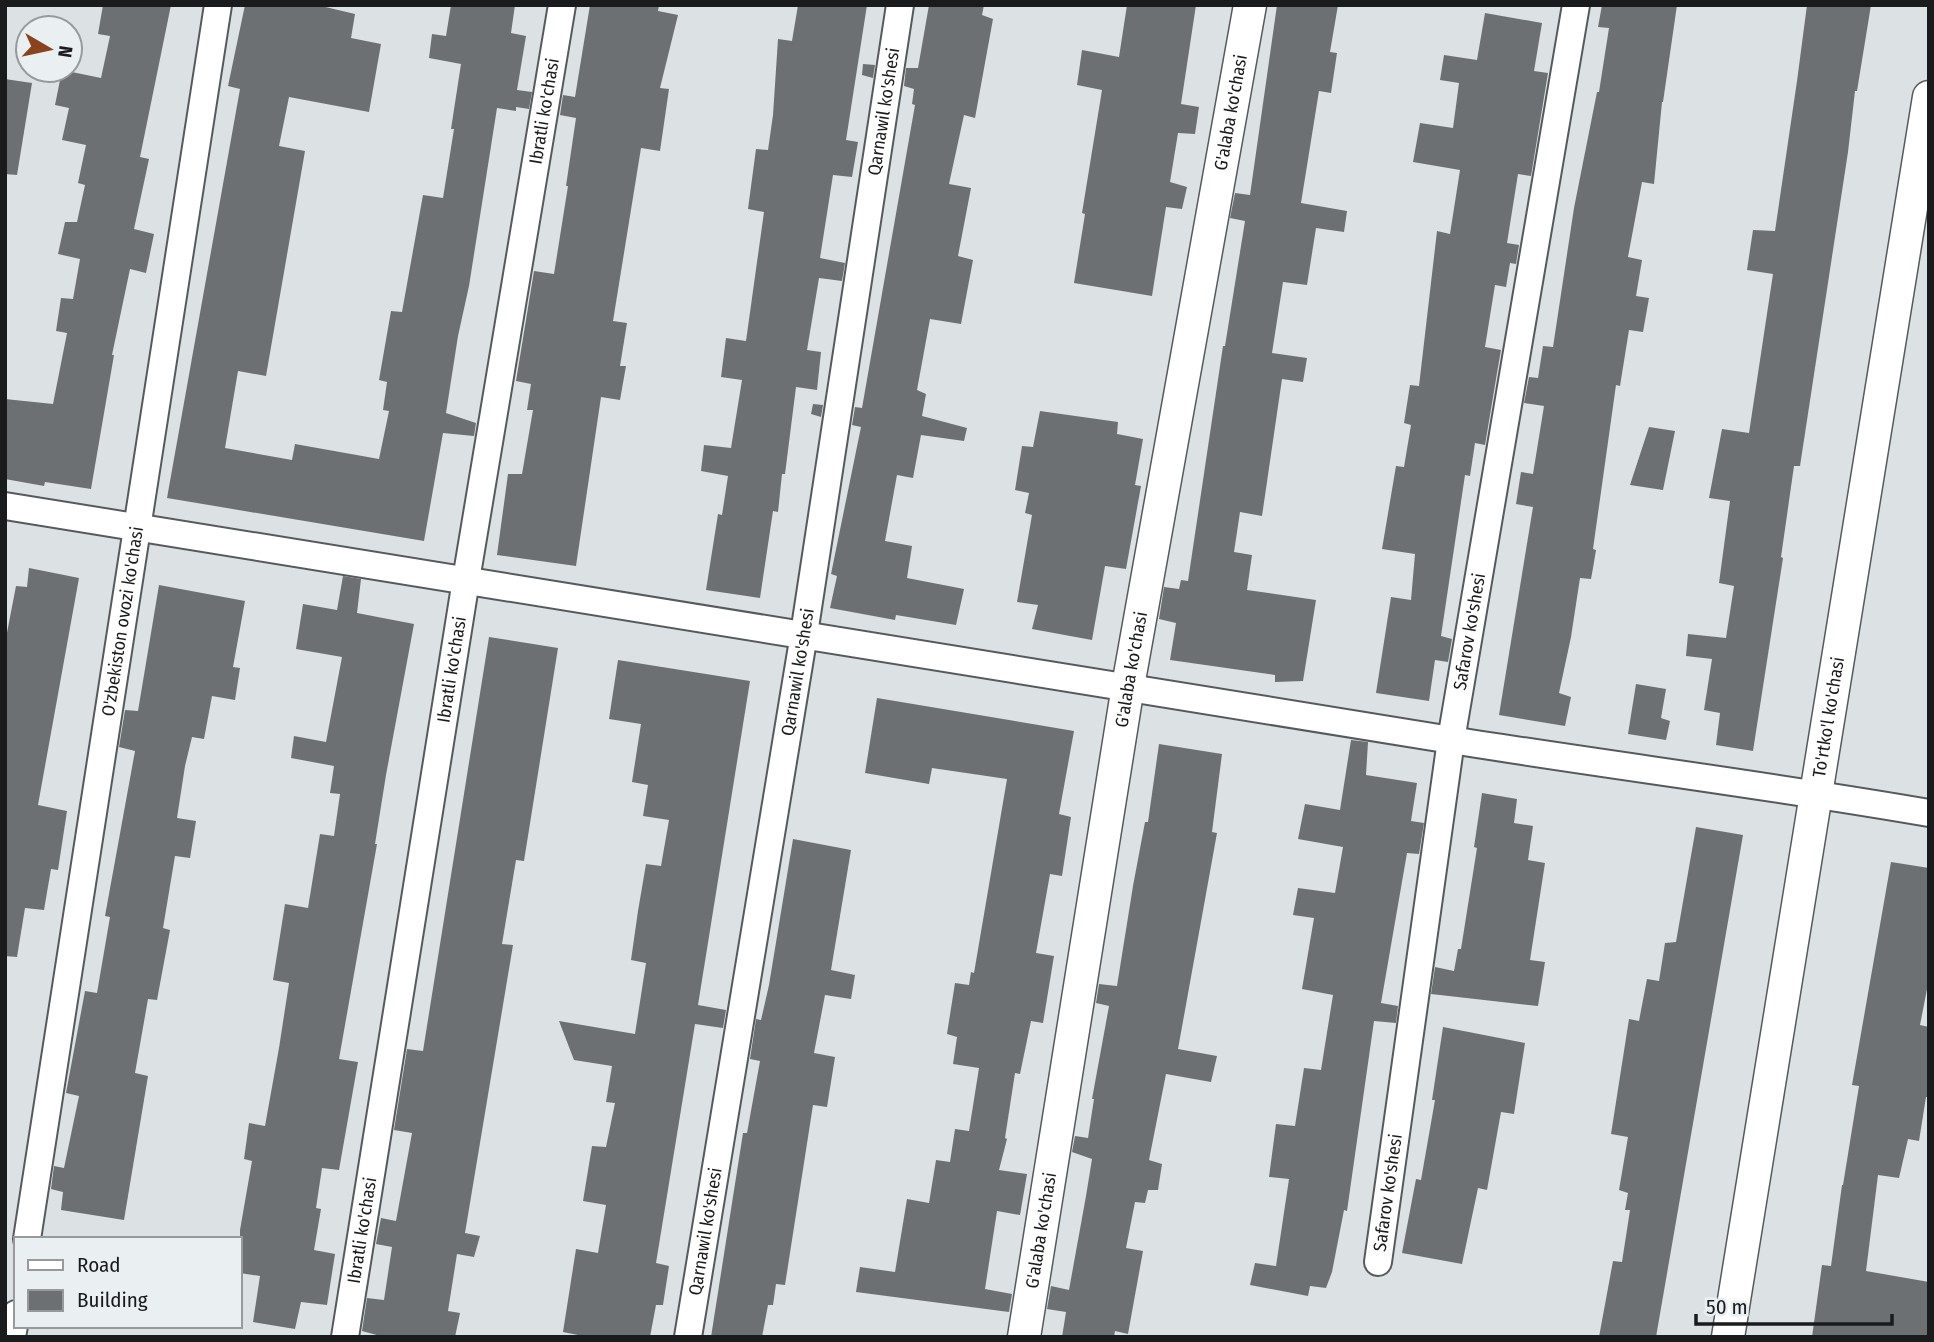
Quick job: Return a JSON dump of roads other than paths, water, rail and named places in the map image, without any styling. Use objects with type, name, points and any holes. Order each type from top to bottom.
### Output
[{"type":"street","name":"O'zbekiston ovozi ko'chasi","points":[[27,1237],[218,5]]},
{"type":"street","name":"Ibratli ko'chasi","points":[[345,1337],[466,579],[562,5]]},
{"type":"street","name":"Qarnawil ko'shesi","points":[[688,1337],[804,634],[900,5]]},
{"type":"street","name":"G'alaba ko'chasi","points":[[1024,1337],[1128,686],[1250,5]]},
{"type":"street","name":"Safarov ko'shesi","points":[[1378,1262],[1451,740],[1576,5]]},
{"type":"street","name":"To'rtko'l ko'chasi","points":[[1728,1337],[1929,97]]},
{"type":"street","points":[[5,506],[1451,740],[1816,793],[1929,813]]}]
